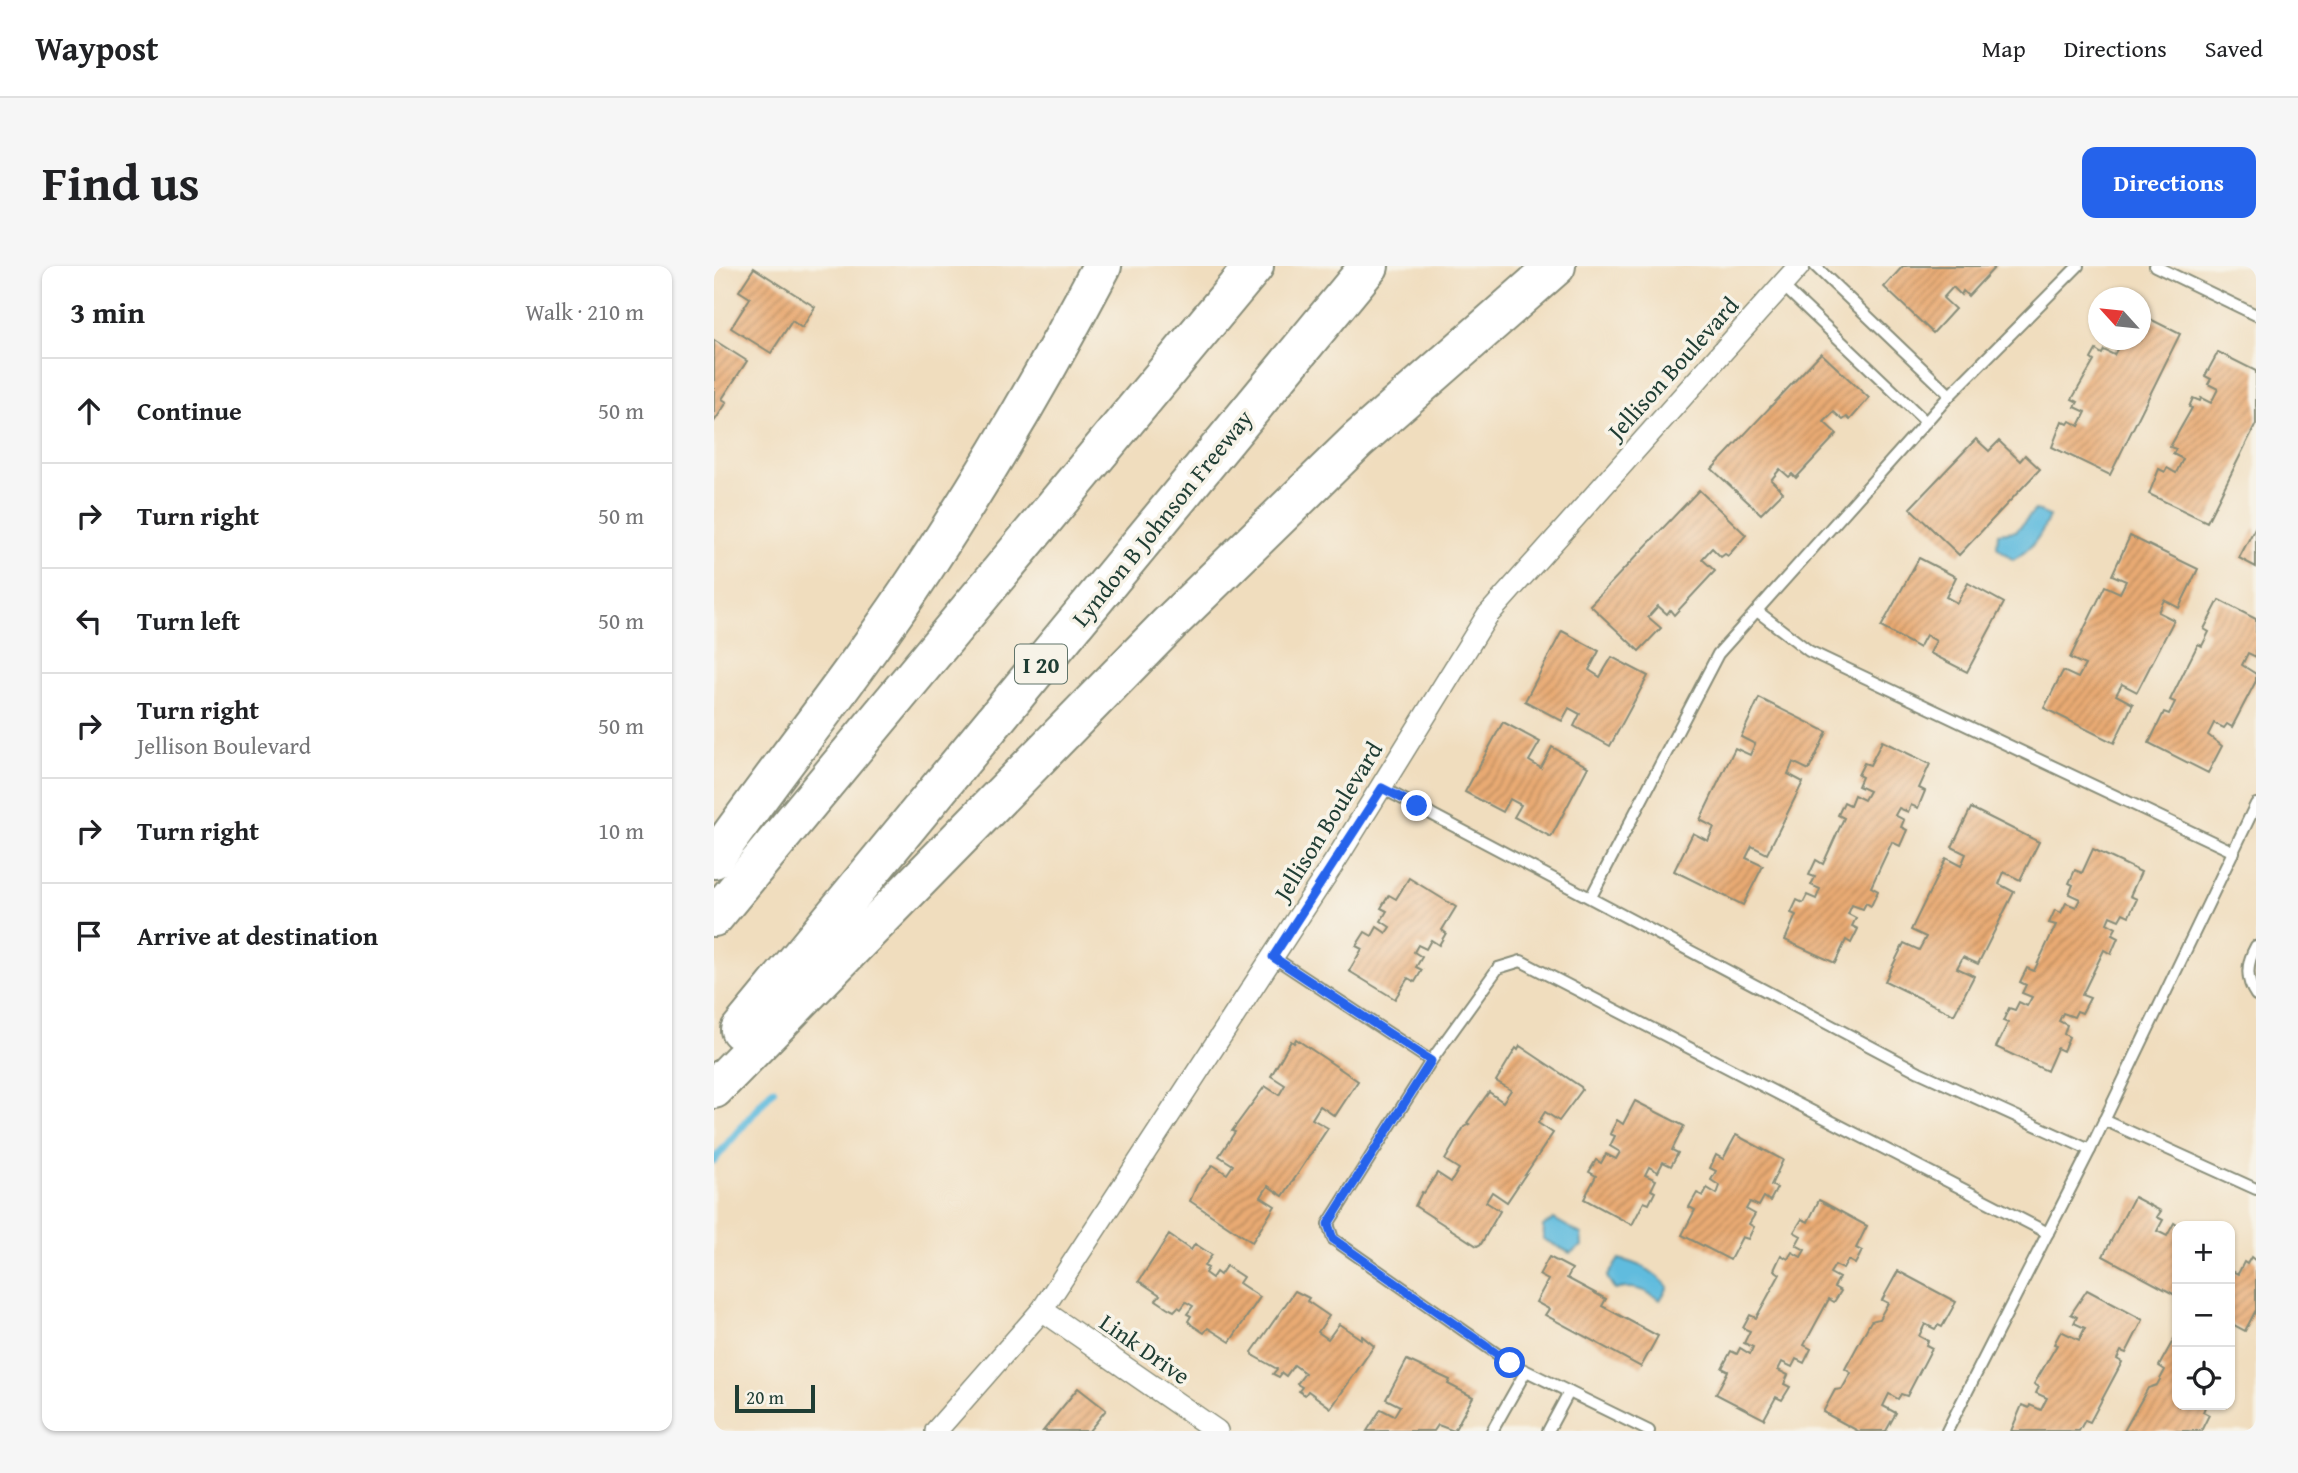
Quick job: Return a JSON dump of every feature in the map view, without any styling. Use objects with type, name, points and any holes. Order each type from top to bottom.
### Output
[{"type":"highway","points":[[714,859],[931,558],[1031,396],[1102,266]]},
{"type":"highway","points":[[714,917],[1254,266]]},
{"type":"highway","name":"Lyndon B Johnson Freeway","points":[[714,1061],[1369,266]]},
{"type":"highway","points":[[714,1090],[1169,624],[1358,440],[1556,266]]},
{"type":"street","name":"Jellison Boulevard","points":[[936,1431],[1042,1310],[1382,788],[1487,615],[1799,266]]},
{"type":"street","name":"Link Drive","points":[[1042,1310],[1217,1431]]},
{"type":"lane","points":[[1815,266],[1950,395]]},
{"type":"lane","points":[[1591,897],[1718,654],[1950,395],[2078,266]]},
{"type":"lane","points":[[2155,266],[2256,315]]},
{"type":"lane","points":[[1782,285],[1926,422]]},
{"type":"lane","points":[[1757,611],[1809,651],[2234,852]]},
{"type":"lane","points":[[1382,788],[1919,1072],[2090,1150]]},
{"type":"lane","points":[[1947,1431],[2090,1150],[2256,804]]},
{"type":"lane","points":[[2256,946],[2247,976],[2256,995]]},
{"type":"lane","points":[[1273,957],[1431,1061]]},
{"type":"lane","points":[[1649,1431],[1510,1363],[1333,1239],[1328,1224],[1431,1061],[1497,968],[1521,961],[2048,1233]]},
{"type":"lane","points":[[2104,1120],[2256,1189]]},
{"type":"lane","points":[[1492,1431],[1526,1371]]},
{"type":"lane","points":[[1548,1431],[1569,1392]]},
{"type":"water","points":[[2035,510],[2049,516],[2046,523],[2031,547],[2013,560],[1997,547],[1998,533],[2016,531]]},
{"type":"water","points":[[1554,1219],[1581,1234],[1582,1246],[1570,1253],[1543,1239],[1543,1226]]},
{"type":"water","points":[[1619,1259],[1646,1269],[1663,1281],[1668,1287],[1660,1300],[1638,1289],[1615,1290],[1607,1277]]},
{"type":"building","points":[[1903,266],[1996,266],[1968,296],[1963,291],[1961,295],[1953,287],[1943,298],[1955,309],[1933,333],[1884,287]]},
{"type":"building","points":[[754,268],[815,307],[802,328],[792,321],[771,353],[731,328],[750,298],[739,291]]},
{"type":"building","points":[[2151,320],[2180,334],[2110,475],[2052,447],[2062,421],[2068,424],[2070,421],[2079,426],[2086,412],[2075,407],[2078,402],[2072,399],[2094,361],[2091,359],[2096,350],[2102,354],[2104,350],[2114,355],[2117,350],[2151,350]]},
{"type":"building","points":[[714,340],[747,361],[722,399],[727,402],[714,422]]},
{"type":"building","points":[[2218,352],[2256,371],[2256,424],[2207,522],[2149,494],[2159,469],[2165,472],[2167,468],[2176,473],[2183,459],[2173,454],[2176,449],[2170,447],[2192,408],[2189,407],[2193,398],[2200,401],[2201,398],[2211,403],[2218,389],[2208,384],[2211,379],[2205,376]]},
{"type":"building","points":[[1821,353],[1869,398],[1850,420],[1847,417],[1843,420],[1834,412],[1824,422],[1837,434],[1796,478],[1792,474],[1789,477],[1780,469],[1771,480],[1783,492],[1761,514],[1712,469]]},
{"type":"building","points":[[1976,439],[1989,451],[1999,441],[2020,461],[2025,455],[2040,469],[1959,555],[1910,508]]},
{"type":"building","points":[[1699,490],[1746,535],[1728,556],[1725,554],[1721,557],[1712,548],[1702,559],[1715,571],[1674,615],[1670,610],[1667,614],[1658,606],[1648,617],[1661,628],[1639,651],[1590,605]]},
{"type":"building","points":[[2256,526],[2256,567],[2239,558]]},
{"type":"building","points":[[2130,536],[2198,569],[2179,608],[2164,600],[2158,612],[2174,620],[2137,692],[2122,684],[2116,695],[2133,704],[2114,743],[2044,708],[2063,671],[2078,678],[2085,665],[2070,658],[2105,586],[2120,593],[2126,581],[2112,575]]},
{"type":"building","points":[[1919,558],[1956,577],[1946,597],[1957,603],[1968,583],[2004,603],[1967,672],[1930,653],[1936,641],[1926,635],[1919,648],[1881,627]]},
{"type":"building","points":[[2219,600],[2256,619],[2256,657],[2248,653],[2242,665],[2256,674],[2256,681],[2232,727],[2227,724],[2224,728],[2214,723],[2208,735],[2222,746],[2208,773],[2149,743],[2164,712],[2169,714],[2175,702],[2170,700],[2198,644],[2202,646],[2209,632],[2204,629]]},
{"type":"building","points":[[1562,631],[1599,651],[1589,670],[1600,677],[1612,657],[1648,676],[1610,746],[1574,726],[1580,714],[1569,708],[1562,721],[1525,701]]},
{"type":"building","points":[[1759,698],[1827,732],[1809,770],[1793,762],[1788,774],[1803,782],[1767,854],[1752,846],[1746,858],[1763,866],[1743,905],[1674,871],[1693,833],[1708,841],[1714,827],[1700,820],[1735,748],[1750,755],[1755,744],[1741,737]]},
{"type":"building","points":[[1503,722],[1540,742],[1529,761],[1541,768],[1552,747],[1588,767],[1551,837],[1514,817],[1521,805],[1510,799],[1503,812],[1465,792]]},
{"type":"building","points":[[1882,741],[1930,764],[1919,788],[1925,791],[1918,808],[1911,805],[1908,812],[1899,808],[1895,815],[1904,820],[1901,827],[1907,830],[1900,846],[1892,842],[1871,887],[1878,891],[1871,906],[1866,903],[1863,909],[1852,905],[1848,914],[1856,918],[1852,926],[1858,929],[1851,943],[1846,940],[1835,963],[1785,940],[1796,915],[1791,913],[1797,900],[1803,903],[1807,895],[1816,899],[1820,889],[1811,885],[1815,877],[1809,875],[1816,860],[1823,864],[1844,818],[1838,815],[1844,802],[1850,805],[1854,795],[1864,800],[1869,791],[1858,786],[1862,777],[1858,775],[1864,763],[1870,765]]},
{"type":"building","points":[[1971,808],[2039,842],[2020,880],[2004,872],[1999,884],[2014,892],[1978,964],[1963,957],[1957,968],[1974,976],[1954,1015],[1885,981],[1904,943],[1919,950],[1926,937],[1911,930],[1946,858],[1961,866],[1966,854],[1952,847]]},
{"type":"building","points":[[2093,849],[2141,872],[2130,896],[2137,899],[2129,916],[2123,913],[2119,920],[2110,916],[2107,923],[2116,928],[2112,935],[2118,938],[2111,954],[2104,950],[2082,995],[2090,998],[2082,1013],[2077,1011],[2074,1017],[2063,1013],[2059,1021],[2067,1025],[2064,1034],[2069,1037],[2063,1051],[2057,1048],[2047,1071],[1996,1047],[2008,1023],[2003,1021],[2009,1008],[2015,1010],[2019,1002],[2027,1006],[2032,997],[2022,993],[2026,985],[2020,982],[2027,968],[2034,971],[2056,925],[2049,923],[2055,910],[2061,913],[2066,903],[2076,907],[2080,899],[2069,894],[2073,885],[2069,883],[2075,870],[2082,873]]},
{"type":"building","points":[[1409,878],[1456,907],[1442,930],[1446,933],[1439,945],[1431,940],[1426,949],[1418,945],[1414,952],[1422,957],[1416,967],[1422,970],[1415,982],[1408,978],[1395,999],[1349,971],[1362,949],[1356,946],[1365,932],[1372,936],[1377,927],[1386,933],[1390,927],[1381,921],[1387,911],[1381,908],[1389,895],[1396,899]]},
{"type":"building","points":[[1296,1039],[1358,1081],[1335,1116],[1320,1106],[1312,1119],[1328,1128],[1283,1196],[1268,1186],[1261,1197],[1275,1206],[1252,1242],[1190,1201],[1197,1185],[1213,1165],[1227,1174],[1233,1165],[1219,1156],[1235,1132],[1232,1131],[1265,1086],[1279,1095],[1285,1085],[1271,1076],[1291,1041],[1294,1043]]},
{"type":"building","points":[[1520,1046],[1582,1090],[1559,1121],[1545,1112],[1538,1123],[1553,1133],[1507,1202],[1492,1192],[1486,1202],[1500,1211],[1481,1244],[1477,1246],[1415,1206],[1437,1173],[1451,1182],[1459,1169],[1445,1160],[1489,1092],[1503,1102],[1511,1090],[1496,1081],[1516,1048],[1518,1050]]},
{"type":"building","points":[[1635,1101],[1684,1126],[1672,1150],[1678,1153],[1671,1166],[1663,1162],[1658,1172],[1649,1167],[1645,1175],[1656,1180],[1651,1190],[1655,1192],[1649,1204],[1644,1202],[1632,1225],[1584,1199],[1596,1176],[1589,1172],[1596,1160],[1601,1163],[1606,1154],[1616,1159],[1620,1152],[1610,1146],[1615,1136],[1610,1134],[1617,1120],[1623,1124]]},
{"type":"building","points":[[1736,1135],[1783,1160],[1771,1185],[1777,1188],[1770,1201],[1764,1197],[1759,1206],[1750,1202],[1746,1209],[1755,1214],[1749,1224],[1754,1227],[1748,1239],[1742,1237],[1730,1260],[1682,1235],[1695,1210],[1689,1207],[1697,1193],[1703,1196],[1707,1188],[1717,1194],[1720,1186],[1711,1180],[1716,1171],[1710,1168],[1716,1155],[1723,1159]]},
{"type":"building","points":[[2134,1197],[2161,1211],[2157,1217],[2163,1220],[2157,1231],[2167,1236],[2172,1227],[2172,1293],[2103,1256]]},
{"type":"building","points":[[1819,1200],[1867,1226],[1856,1248],[1862,1251],[1855,1264],[1848,1260],[1843,1269],[1835,1265],[1830,1273],[1839,1278],[1834,1287],[1841,1291],[1834,1302],[1829,1299],[1804,1345],[1811,1349],[1804,1363],[1796,1359],[1792,1367],[1782,1362],[1778,1370],[1788,1375],[1784,1384],[1790,1387],[1782,1400],[1776,1397],[1764,1419],[1716,1394],[1728,1371],[1722,1368],[1731,1351],[1737,1354],[1740,1348],[1750,1354],[1753,1347],[1744,1343],[1750,1331],[1743,1328],[1750,1315],[1756,1318],[1780,1274],[1774,1270],[1781,1255],[1788,1259],[1792,1252],[1801,1257],[1805,1250],[1796,1245],[1801,1236],[1794,1232],[1802,1219],[1808,1222]]},
{"type":"building","points":[[1169,1235],[1191,1250],[1195,1244],[1212,1255],[1204,1266],[1208,1268],[1205,1273],[1212,1278],[1216,1272],[1220,1275],[1226,1266],[1243,1277],[1239,1283],[1260,1297],[1230,1342],[1208,1328],[1204,1333],[1192,1325],[1188,1321],[1191,1316],[1187,1314],[1193,1306],[1186,1302],[1181,1309],[1178,1307],[1174,1311],[1156,1300],[1160,1295],[1139,1281]]},
{"type":"building","points":[[1549,1257],[1572,1269],[1567,1278],[1606,1299],[1602,1306],[1658,1336],[1641,1367],[1545,1315],[1549,1309],[1536,1302],[1548,1280],[1539,1275]]},
{"type":"building","points":[[2251,1257],[2256,1261],[2256,1310],[2245,1331],[2235,1326],[2235,1272],[2238,1274],[2244,1262],[2247,1264]]},
{"type":"building","points":[[1898,1271],[1956,1302],[1942,1327],[1938,1325],[1935,1329],[1925,1324],[1919,1336],[1928,1341],[1926,1345],[1932,1348],[1907,1396],[1901,1394],[1898,1399],[1889,1394],[1883,1406],[1896,1413],[1886,1431],[1858,1431],[1823,1412],[1835,1390],[1842,1389],[1851,1373],[1845,1369],[1871,1321],[1879,1319],[1888,1303],[1882,1300]]},
{"type":"building","points":[[2087,1290],[2143,1320],[2126,1353],[2121,1351],[2117,1359],[2122,1362],[2090,1422],[2085,1420],[2079,1431],[2011,1431],[2022,1405],[2041,1410],[2047,1398],[2036,1393],[2039,1387],[2034,1384],[2057,1345],[2054,1344],[2061,1331],[2079,1340],[2085,1328],[2074,1323],[2077,1317],[2071,1314]]},
{"type":"building","points":[[1295,1291],[1309,1298],[1307,1301],[1329,1316],[1318,1332],[1328,1339],[1339,1324],[1374,1346],[1331,1408],[1308,1391],[1305,1395],[1299,1391],[1302,1387],[1297,1384],[1305,1373],[1294,1365],[1286,1376],[1282,1373],[1279,1377],[1273,1374],[1277,1369],[1254,1356],[1252,1352]]},
{"type":"building","points":[[2172,1342],[2172,1410],[2204,1410],[2209,1415],[2201,1431],[2124,1431],[2148,1388],[2157,1385],[2165,1370],[2159,1366]]},
{"type":"building","points":[[1407,1360],[1450,1380],[1448,1384],[1473,1397],[1454,1431],[1438,1425],[1434,1431],[1367,1431],[1381,1409],[1394,1416],[1400,1406],[1386,1399]]},
{"type":"building","points":[[1078,1388],[1106,1410],[1089,1431],[1043,1431]]},
{"type":"waterway","points":[[714,1160],[773,1090]]},
{"type":"route","points":[[1417,806],[1382,788],[1273,957],[1431,1061],[1328,1224],[1333,1239],[1510,1363]]}]
